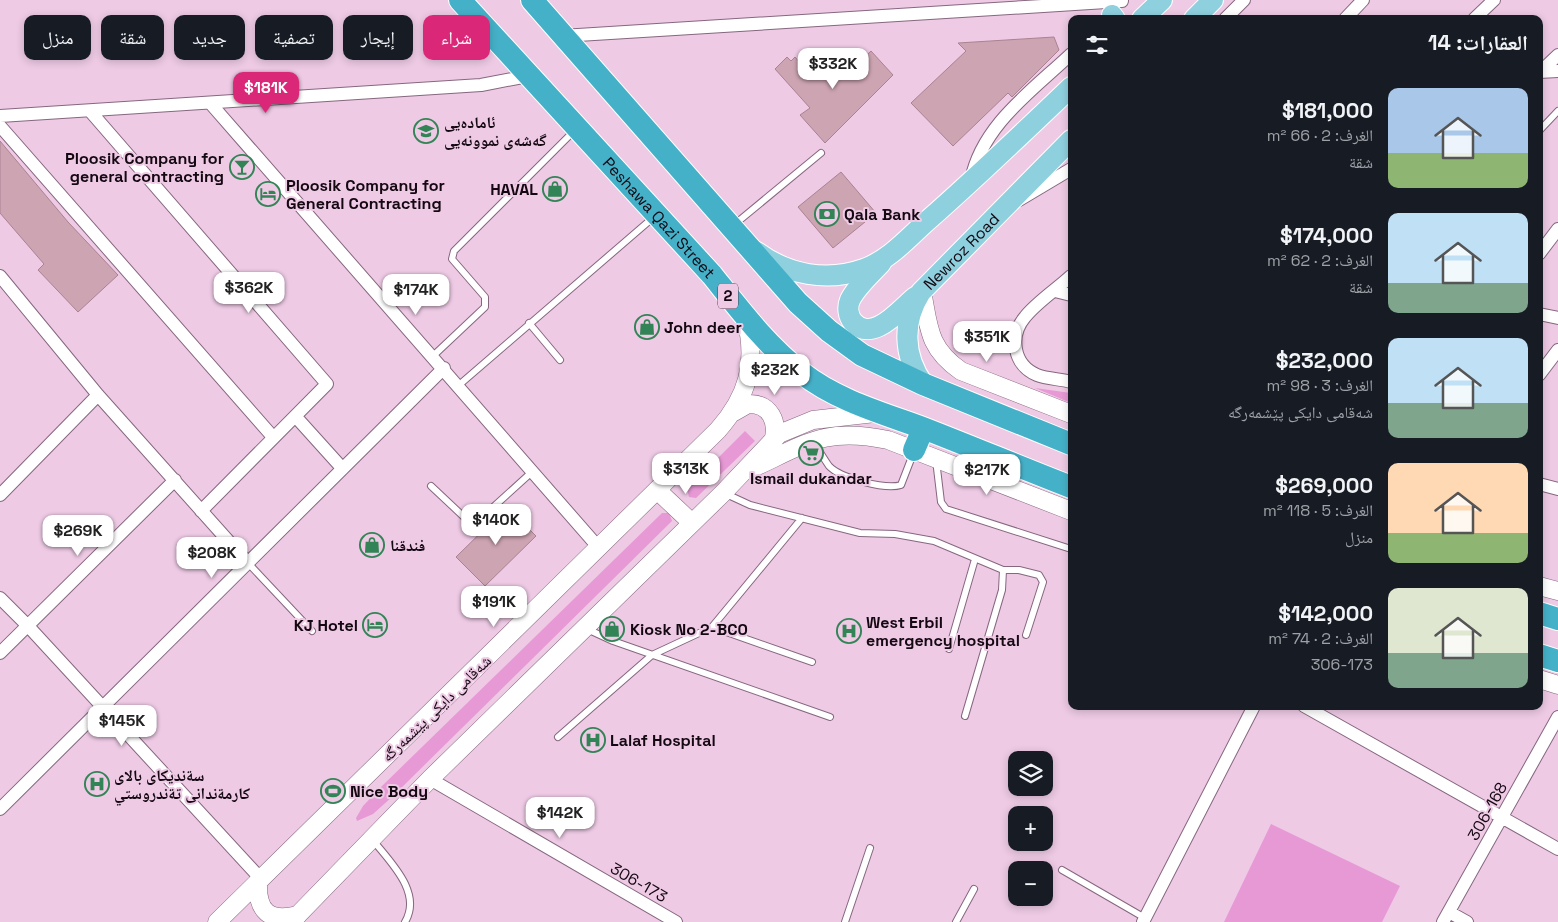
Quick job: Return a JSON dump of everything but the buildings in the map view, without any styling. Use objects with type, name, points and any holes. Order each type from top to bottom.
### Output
[{"type":"highway","name":"Peshawa Qazi Street","points":[[460,0],[712,275],[746,319],[771,346],[803,374],[837,394],[1068,486]]},
{"type":"highway","points":[[532,0],[798,304],[829,331],[862,355],[923,384],[1068,443]]},
{"type":"highway","points":[[914,450],[923,428]]},
{"type":"highway","points":[[1543,614],[1558,618]]},
{"type":"highway","points":[[1543,656],[1558,662]]},
{"type":"main road","points":[[1146,15],[1162,0]]},
{"type":"main road","points":[[1198,15],[1214,0]]},
{"type":"main road","points":[[922,291],[878,327],[868,329],[856,324],[850,316],[849,302],[884,260],[970,183],[1068,90]]},
{"type":"main road","name":"Newroz Road","points":[[923,384],[911,360],[907,334],[909,316],[922,291],[1068,143]]},
{"type":"main road","points":[[750,247],[766,259],[784,268],[818,275],[845,274],[865,269],[884,260]]},
{"type":"street","points":[[1229,15],[1244,0]]},
{"type":"street","points":[[1478,15],[1494,0]]},
{"type":"street","points":[[1349,15],[1362,2]]},
{"type":"street","points":[[562,36],[1116,11]]},
{"type":"street","points":[[1543,68],[1558,55]]},
{"type":"street","points":[[970,183],[974,165],[991,132],[1068,57]]},
{"type":"street","points":[[1543,72],[1558,71]]},
{"type":"street","points":[[0,116],[211,104],[480,85],[528,76]]},
{"type":"street","points":[[211,104],[459,385],[599,548]]},
{"type":"street","points":[[90,111],[328,384],[202,511]]},
{"type":"street","points":[[0,126],[273,438]]},
{"type":"street","points":[[1005,206],[1039,190],[1068,171]]},
{"type":"street","points":[[1543,249],[1558,229]]},
{"type":"street","points":[[0,276],[98,395],[248,563]]},
{"type":"street","points":[[1068,279],[1025,317],[1018,329],[1014,346],[1021,363],[1037,374],[1068,381]]},
{"type":"street","points":[[922,291],[932,338],[935,346],[946,360],[961,371],[1068,413]]},
{"type":"street","points":[[1055,291],[1068,294]]},
{"type":"street","points":[[1543,315],[1558,318]]},
{"type":"street","name":"شەقامی دایکی پێشمەرگە","points":[[217,922],[658,491],[734,412],[747,380],[750,365],[750,334],[746,319]]},
{"type":"street","points":[[1543,370],[1558,350]]},
{"type":"street","points":[[0,809],[444,368]]},
{"type":"street","points":[[0,495],[98,395]]},
{"type":"street","points":[[734,412],[748,404],[764,408],[774,421],[776,432],[773,441]]},
{"type":"street","points":[[0,598],[103,707],[259,881],[257,896],[266,913],[274,918],[295,918],[430,779],[723,493],[773,441],[790,428],[813,420],[880,412]]},
{"type":"street","points":[[296,416],[342,468]]},
{"type":"street","points":[[743,472],[812,441],[838,434],[852,434],[888,440],[1068,510]]},
{"type":"street","points":[[0,653],[174,480]]},
{"type":"street","points":[[1543,485],[1558,489]]},
{"type":"street","points":[[658,491],[692,523]]},
{"type":"street","points":[[1543,587],[1558,591]]},
{"type":"street","points":[[1543,680],[1558,685]]},
{"type":"street","points":[[1144,920],[1249,710]]},
{"type":"street","points":[[1311,710],[1558,849]]},
{"type":"street","name":"306-168","points":[[1446,917],[1558,717]]},
{"type":"street","name":"306-173","points":[[430,779],[676,922]]},
{"type":"street","points":[[1446,917],[1468,922]]},
{"type":"lane","points":[[1543,127],[1558,111]]},
{"type":"lane","points":[[433,356],[484,307],[485,297],[452,259],[454,251],[578,128]]},
{"type":"lane","points":[[732,227],[821,154]]},
{"type":"lane","points":[[459,385],[657,214]]},
{"type":"lane","points":[[529,323],[560,360]]},
{"type":"lane","points":[[812,441],[830,467],[860,481],[892,488],[901,485],[914,450]]},
{"type":"lane","points":[[936,459],[942,502],[946,510],[1068,548]]},
{"type":"lane","points":[[431,486],[464,517],[479,520],[533,471]]},
{"type":"lane","points":[[723,493],[750,504],[860,533],[895,534],[934,541],[1003,570],[1019,570],[1039,575],[1043,582],[1026,635]]},
{"type":"lane","points":[[558,738],[652,655],[689,635],[712,627],[802,518]]},
{"type":"lane","points":[[949,649],[975,559]]},
{"type":"lane","points":[[248,563],[312,631]]},
{"type":"lane","points":[[965,716],[1002,590],[1003,570]]},
{"type":"lane","points":[[712,627],[812,662]]},
{"type":"lane","points":[[585,628],[613,641],[830,718]]},
{"type":"lane","points":[[372,838],[406,884],[410,897],[408,917],[405,922]]},
{"type":"lane","points":[[845,922],[870,848]]},
{"type":"lane","points":[[1062,870],[1144,920]]},
{"type":"lane","points":[[956,922],[974,889]]},
{"type":"shaded area","points":[[1035,388],[1068,393],[1068,402]]},
{"type":"shaded area","points":[[745,431],[755,441],[696,498],[689,497],[687,489]]},
{"type":"shaded area","points":[[662,513],[669,513],[672,521],[392,797],[373,814],[357,821],[356,818],[363,806],[382,786]]},
{"type":"shaded area","points":[[1271,824],[1400,886],[1382,922],[1224,922]]},
{"type":"place","name":"ئامادەیی گەشەی نموونەیی","points":[[426,131]]},
{"type":"place","name":"Ploosik Company for general contracting","points":[[242,167]]},
{"type":"place","name":"HAVAL","points":[[555,189]]},
{"type":"place","name":"Ploosik Company for General Contracting","points":[[268,194]]},
{"type":"place","name":"Qala Bank","points":[[827,214]]},
{"type":"place","name":"John deer","points":[[647,327]]},
{"type":"place","name":"Ismail dukandar","points":[[811,453]]},
{"type":"place","name":"فندقنا","points":[[372,545]]},
{"type":"place","name":"KJ Hotel","points":[[375,625]]},
{"type":"place","name":"Kiosk No 2-BC0","points":[[612,629]]},
{"type":"place","name":"West Erbil emergency hospital","points":[[849,631]]},
{"type":"place","name":"Lalaf Hospital","points":[[593,740]]},
{"type":"place","name":"سةنديكاى بالاى كارمةندانى تةندروستي","points":[[97,784]]},
{"type":"place","name":"Nice Body","points":[[333,791]]}]
